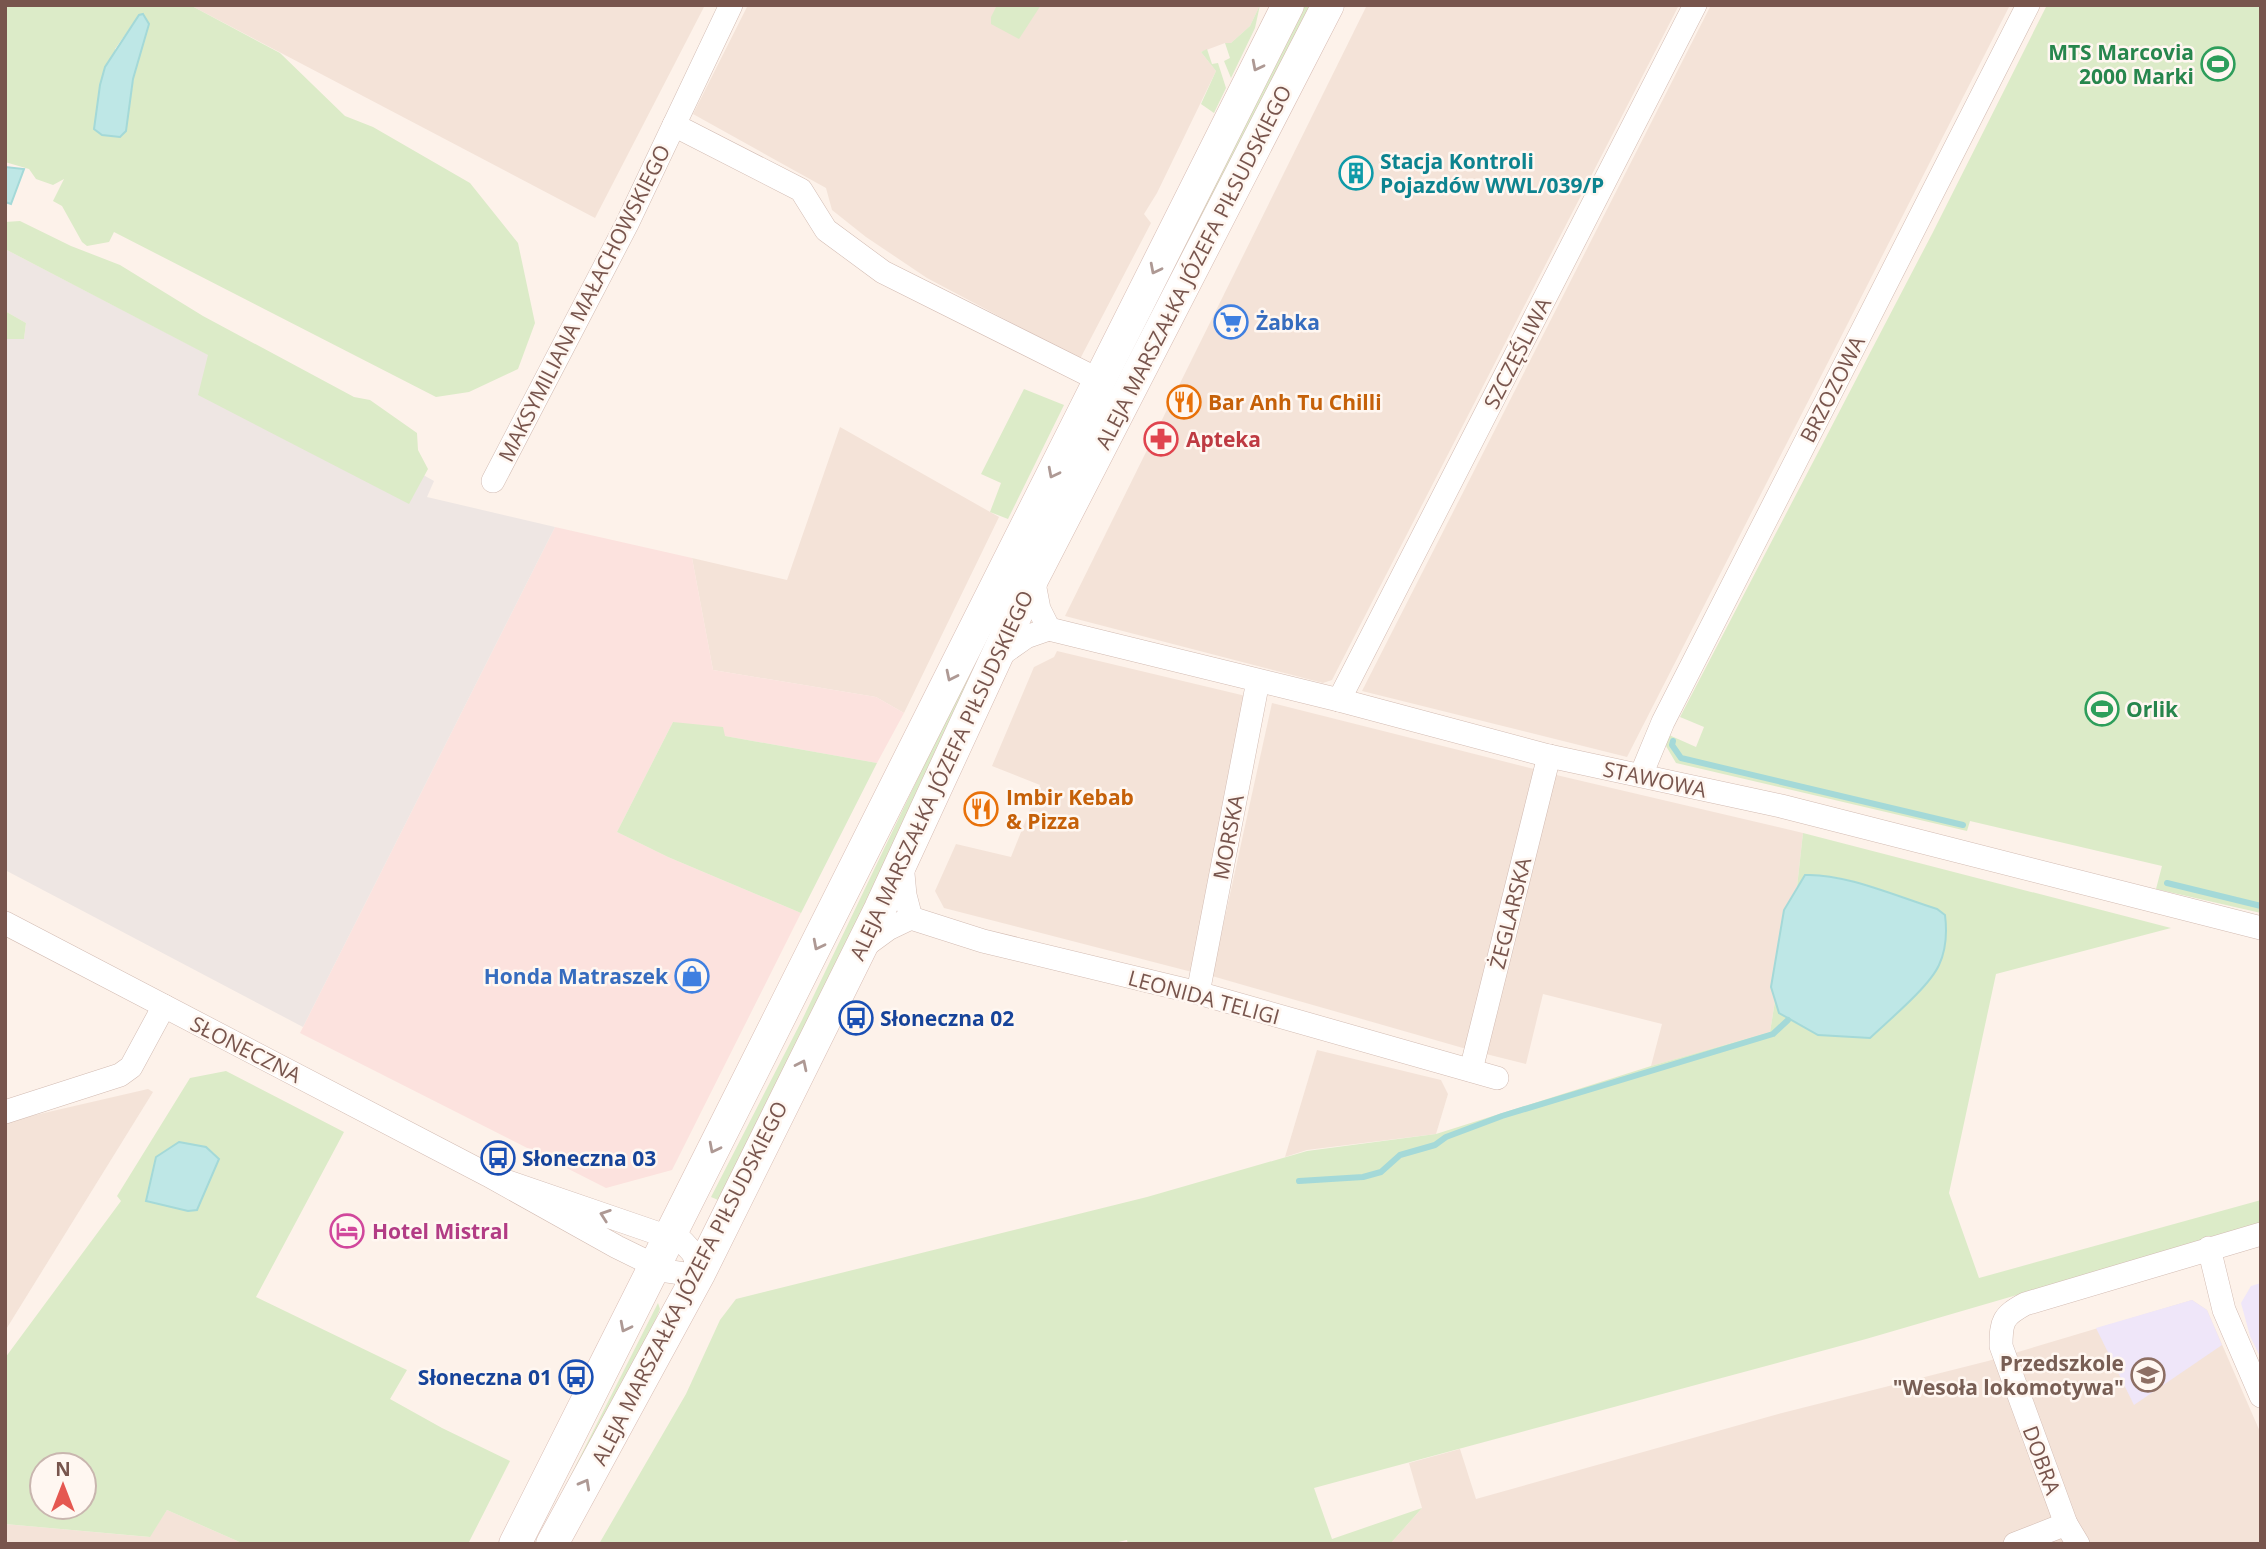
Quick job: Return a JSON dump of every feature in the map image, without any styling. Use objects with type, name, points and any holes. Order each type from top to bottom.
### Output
[{"type":"main road","name":"ALEJA MARSZAŁKA JÓZEFA PIŁSUDSKIEGO","points":[[515,1544],[849,884],[1288,5]]},
{"type":"main road","name":"ALEJA MARSZAŁKA JÓZEFA PIŁSUDSKIEGO","points":[[552,1544],[700,1272],[902,862],[1032,578],[1328,5]]},
{"type":"street","name":"MAKSYMILIANA MAŁACHOWSKIEGO","points":[[492,481],[627,224],[731,5]]},
{"type":"street","name":"SZCZĘŚLIWA","points":[[1339,701],[1695,5]]},
{"type":"street","name":"BRZOZOWA","points":[[1642,775],[1663,722],[2028,5]]},
{"type":"street","name":"MAKSYMILIANA MAŁACHOWSKIEGO","points":[[674,125],[802,190],[826,230],[883,272],[1099,380]]},
{"type":"street","points":[[994,659],[1026,638],[1049,629],[1039,609],[1032,578]]},
{"type":"street","name":"STAWOWA","points":[[1049,629],[1549,756],[1820,816],[2261,928]]},
{"type":"street","name":"MORSKA","points":[[1198,993],[1258,681]]},
{"type":"street","name":"ŻEGLARSKA","points":[[1471,1070],[1549,756]]},
{"type":"street","points":[[859,951],[888,929],[911,918],[905,895],[902,862]]},
{"type":"street","name":"LEONIDA TELIGI","points":[[911,918],[983,941],[1198,993],[1497,1078]]},
{"type":"street","name":"SŁONECZNA","points":[[5,923],[488,1175],[617,1247],[656,1266],[678,1273],[700,1272]]},
{"type":"street","points":[[5,1112],[120,1075],[131,1066],[164,1006]]},
{"type":"street","name":"SŁONECZNA","points":[[488,1175],[670,1237]]},
{"type":"street","points":[[2261,1234],[2209,1248],[2224,1310],[2261,1396]]},
{"type":"street","points":[[670,1237],[689,1247],[700,1272]]},
{"type":"street","name":"DOBRA","points":[[2078,1544],[2066,1524],[2001,1346],[2001,1327],[2008,1313],[2025,1304],[2209,1248]]},
{"type":"street","points":[[2015,1544],[2066,1524]]},
{"type":"shaded area","points":[[190,5],[705,5],[595,218]]},
{"type":"shaded area","points":[[748,5],[1260,5],[1250,26],[1231,43],[1201,52],[1216,71],[1157,193],[1144,214],[1151,223],[1080,359],[927,278],[866,237],[832,210],[826,188],[693,114]]},
{"type":"shaded area","points":[[1367,5],[1679,5],[1332,680],[1323,683],[1065,616]]},
{"type":"shaded area","points":[[1711,5],[2010,5],[1627,757],[1362,691]]},
{"type":"shaded area","points":[[5,249],[209,355],[434,481],[427,497],[555,527],[303,1027],[5,870],[5,339],[24,339],[26,323],[5,311]]},
{"type":"shaded area","points":[[840,427],[999,517],[904,713],[876,697],[713,670],[692,558],[787,580]]},
{"type":"shaded area","points":[[555,527],[692,558],[713,670],[876,697],[904,713],[877,763],[725,736],[673,722],[617,832],[668,857],[801,913],[672,1170],[606,1188],[300,1033]]},
{"type":"shaded area","points":[[1057,651],[1250,697],[1192,972],[944,908],[935,891],[956,844],[1011,857],[1040,785],[992,766],[1034,667],[1054,657]]},
{"type":"shaded area","points":[[1272,703],[1542,771],[1470,1050],[1212,976]]},
{"type":"shaded area","points":[[1552,774],[1803,833],[1797,887],[1784,910],[1771,987],[1775,1001],[1770,1032],[1651,1066],[1662,1024],[1543,994],[1526,1064],[1482,1053]]},
{"type":"shaded area","points":[[1317,1050],[1441,1080],[1448,1094],[1436,1134],[1307,1150],[1285,1157]]},
{"type":"shaded area","points":[[148,1089],[153,1092],[5,1331],[5,1122]]},
{"type":"shaded area","points":[[2261,1283],[2261,1359],[2250,1336],[2241,1303],[2251,1286]]},
{"type":"shaded area","points":[[2192,1300],[2207,1310],[2261,1434],[2261,1544],[1390,1544],[1422,1508],[1409,1463],[1460,1449],[1476,1499],[1782,1413],[1988,1361]]},
{"type":"shaded area","name":"Przedszkole \"Wesoła lokomotywa\"","points":[[2192,1300],[2207,1310],[2222,1345],[2134,1405],[2096,1328]]},
{"type":"shaded area","points":[[167,1510],[244,1544],[5,1544],[5,1524],[149,1537]]},
{"type":"green space","points":[[5,5],[190,5],[280,53],[345,116],[373,127],[470,183],[518,243],[535,323],[518,369],[469,392],[436,397],[114,232],[109,242],[87,246],[82,242],[62,206],[53,201],[64,179],[53,185],[36,179],[29,169],[5,162]],"holes":[[[143,14],[126,131],[115,49],[139,15]]]},
{"type":"green space","points":[[997,5],[1041,5],[1019,39],[991,24],[991,17]]},
{"type":"green space","points":[[1260,5],[1255,28],[1231,78],[1224,61],[1230,58],[1225,43],[1231,43],[1250,26]]},
{"type":"green space","points":[[1301,5],[1311,5],[1192,242],[1125,364],[998,618],[837,972],[723,1202],[711,1197],[802,1020],[997,606]]},
{"type":"green space","points":[[2047,5],[2261,5],[2261,913],[2156,889],[2162,866],[1970,821],[1967,831],[1676,763],[1666,746],[1669,735],[1696,747],[1704,727],[1680,717],[1932,234]]},
{"type":"green space","points":[[1207,49],[1212,64],[1218,63],[1226,88],[1214,113],[1201,104],[1216,71],[1201,52]]},
{"type":"green space","points":[[20,221],[71,246],[120,265],[203,316],[354,397],[370,400],[417,433],[418,450],[428,469],[409,504],[198,395],[208,355],[5,249],[5,222]]},
{"type":"green space","points":[[5,311],[26,323],[24,339],[5,339]]},
{"type":"green space","points":[[1024,389],[1064,405],[1008,519],[990,512],[1001,483],[981,474]]},
{"type":"green space","points":[[673,722],[723,727],[725,736],[877,763],[801,913],[668,857],[617,832]]},
{"type":"green space","points":[[1803,833],[2171,928],[1996,974],[1949,1193],[1979,1278],[2261,1200],[2261,1224],[1866,1339],[1314,1488],[1332,1539],[1422,1508],[1390,1544],[1128,1544],[1127,1540],[1110,1544],[599,1544],[686,1394],[720,1320],[736,1299],[1147,1197],[1307,1151],[1436,1134],[1651,1066],[1770,1032],[1775,1001],[1779,1013],[1870,1038],[1930,979],[1940,964],[1945,916],[1937,909],[1855,881],[1805,875],[1797,887]]},
{"type":"green space","points":[[226,1071],[344,1132],[256,1297],[407,1370],[390,1399],[510,1461],[468,1544],[244,1544],[167,1510],[150,1537],[5,1524],[5,1358],[121,1201],[117,1196],[190,1078]]},
{"type":"green space","points":[[658,1303],[660,1309],[645,1345],[536,1544]]},
{"type":"water","points":[[143,14],[149,24],[133,79],[126,131],[120,137],[102,135],[94,129],[105,67],[139,15]]},
{"type":"water","points":[[5,167],[24,169],[11,204],[5,202]]},
{"type":"water","points":[[1805,875],[1820,875],[1854,882],[1937,909],[1945,915],[1945,947],[1934,974],[1908,1003],[1870,1038],[1818,1035],[1779,1013],[1771,987],[1784,910]]},
{"type":"water","points":[[179,1142],[206,1147],[219,1159],[197,1210],[188,1211],[146,1201],[156,1157]]},
{"type":"waterway","points":[[1673,741],[1672,745],[1681,758],[1963,825]]},
{"type":"waterway","points":[[2167,883],[2261,906]]},
{"type":"waterway","points":[[1299,1181],[1363,1177],[1381,1172],[1400,1155],[1435,1145],[1446,1137],[1502,1116],[1773,1034],[1788,1020]]},
{"type":"place","name":"MTS Marcovia 2000 Marki","points":[[2218,64]]},
{"type":"place","name":"Stacja Kontroli Pojazdów WWL/039/P","points":[[1356,173]]},
{"type":"place","name":"Żabka","points":[[1231,322]]},
{"type":"place","name":"Bar Anh Tu Chilli","points":[[1184,402]]},
{"type":"place","name":"Apteka","points":[[1161,439]]},
{"type":"place","name":"Orlik","points":[[2102,709]]},
{"type":"place","name":"Imbir Kebab & Pizza","points":[[981,809]]},
{"type":"place","name":"Honda Matraszek","points":[[692,976]]},
{"type":"place","name":"Słoneczna 02","points":[[856,1018]]},
{"type":"place","name":"Słoneczna 03","points":[[498,1158]]},
{"type":"place","name":"Hotel Mistral","points":[[347,1231]]},
{"type":"place","name":"Przedszkole \"Wesoła lokomotywa\"","points":[[2148,1375]]},
{"type":"place","name":"Słoneczna 01","points":[[576,1377]]}]
